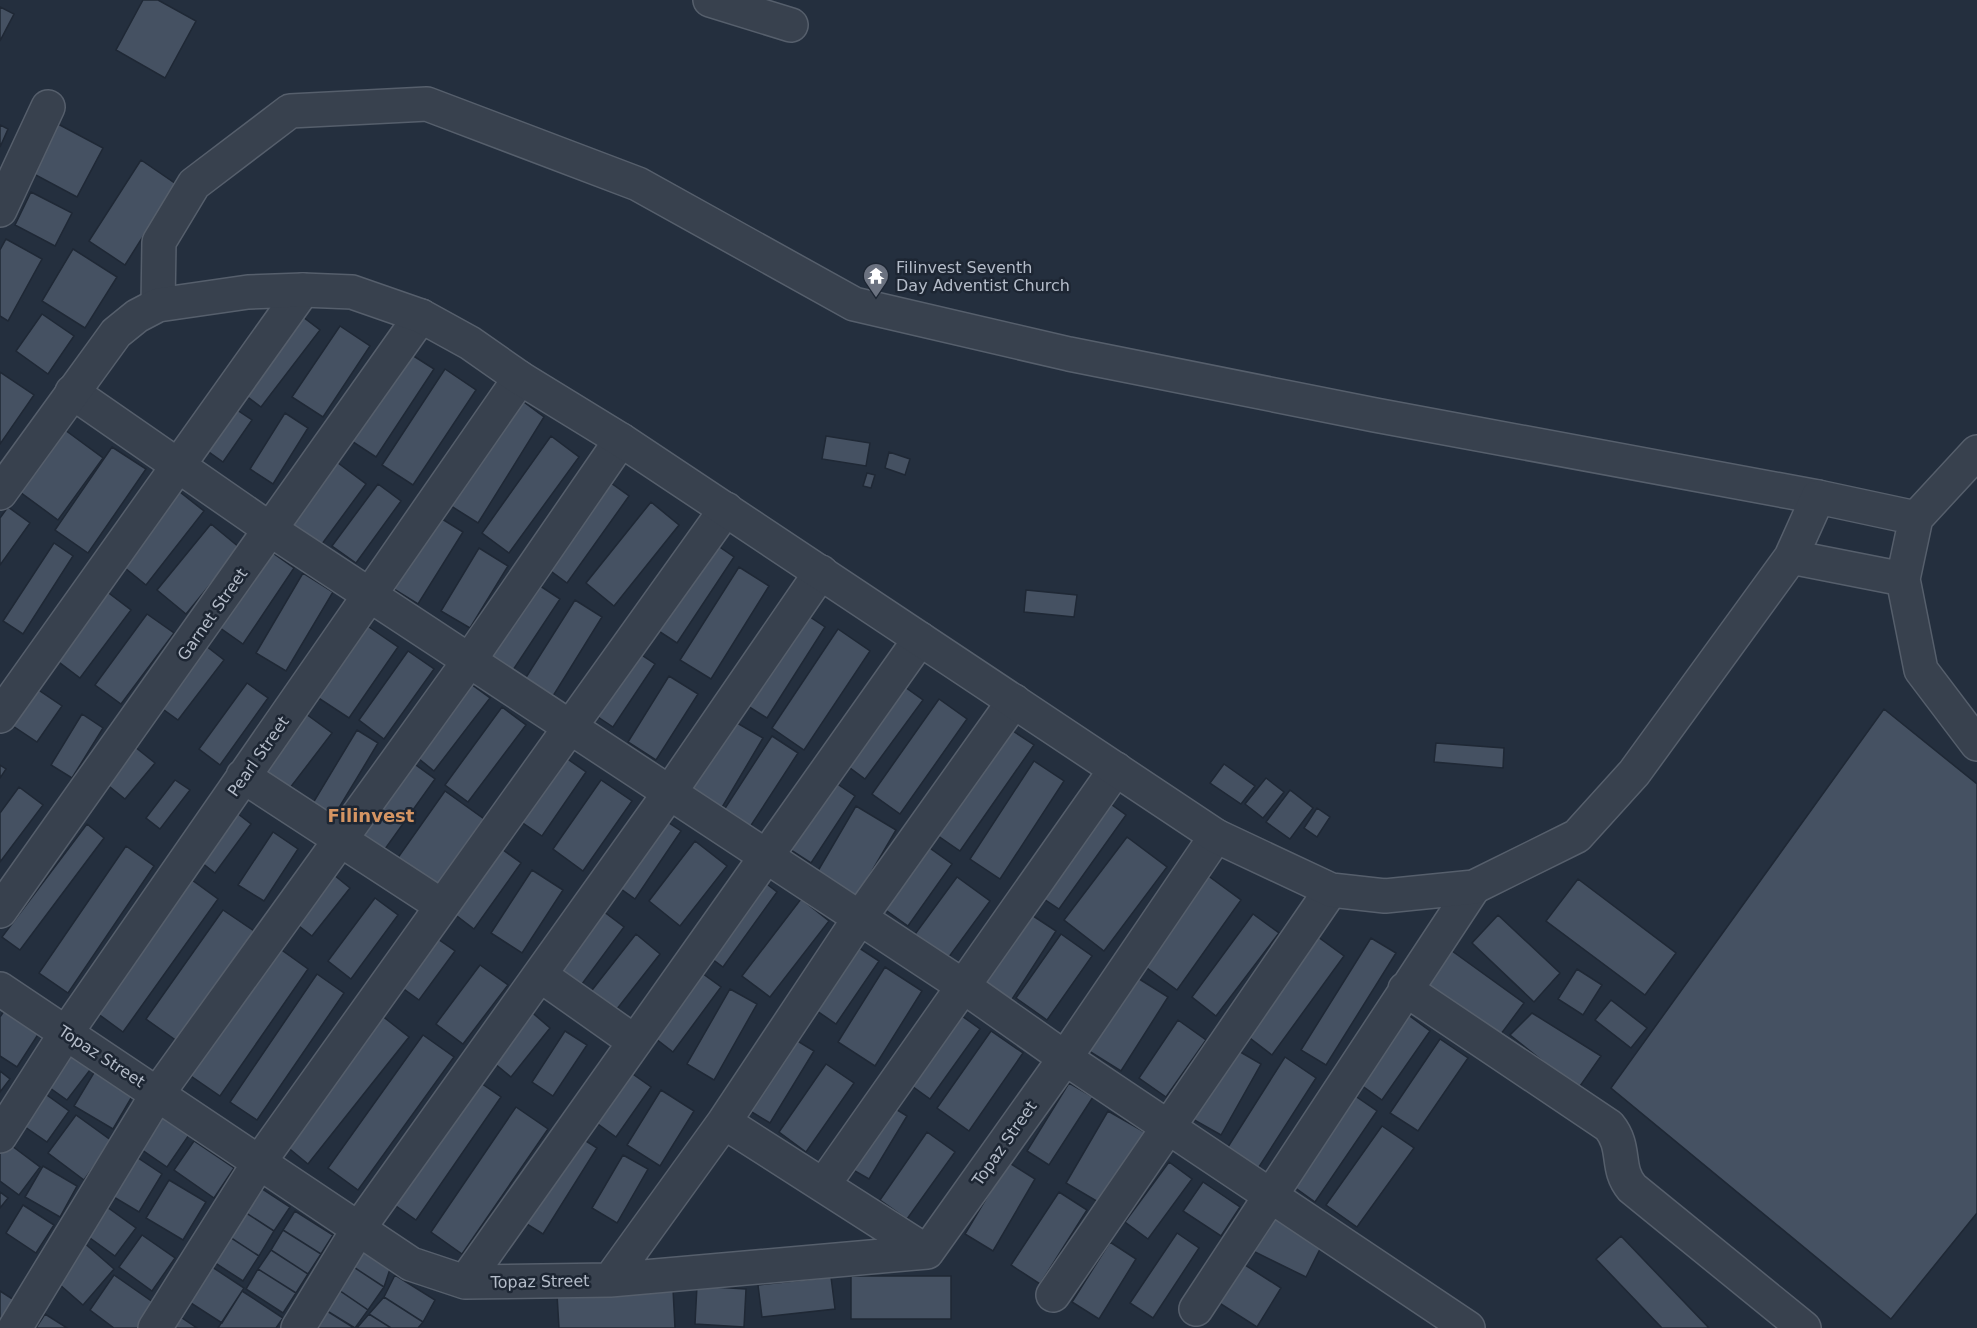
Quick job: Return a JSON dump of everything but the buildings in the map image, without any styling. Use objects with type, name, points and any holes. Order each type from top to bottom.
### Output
[{"type":"street","points":[[710,0],[791,25]]},
{"type":"street","points":[[158,305],[159,242],[194,184],[290,111],[427,104],[638,184],[854,304],[1069,354],[1305,401],[1818,497],[1916,518]]},
{"type":"street","points":[[0,210],[48,107]]},
{"type":"street","points":[[0,716],[303,290]]},
{"type":"street","points":[[0,493],[116,333],[137,315],[158,305],[248,292],[303,290],[352,292],[421,316],[470,344],[726,509],[1216,836],[1331,890],[1385,896],[1474,887],[1577,836],[1634,773],[1791,557],[1818,497]]},
{"type":"street","name":"Garnet Street","points":[[0,911],[421,316]]},
{"type":"street","name":"Pearl Street","points":[[0,1136],[66,1032],[520,378]]},
{"type":"street","points":[[72,392],[271,530],[668,795],[963,986],[1065,1058],[1468,1328]]},
{"type":"street","points":[[15,1328],[158,1093],[469,661],[621,440]]},
{"type":"street","points":[[1977,452],[1916,518],[1903,579],[1922,670],[1977,744]]},
{"type":"street","points":[[155,1328],[260,1161],[726,509]]},
{"type":"street","points":[[1791,557],[1903,579]]},
{"type":"street","points":[[298,1328],[359,1228],[668,795],[821,572]]},
{"type":"street","points":[[465,1282],[920,639]]},
{"type":"street","points":[[609,1280],[724,1122],[859,919],[1014,701]]},
{"type":"street","points":[[824,1184],[1116,769]]},
{"type":"street","points":[[243,777],[442,906]]},
{"type":"street","name":"Topaz Street","points":[[0,989],[411,1264],[465,1282],[609,1280],[927,1252],[1065,1058],[1216,836]]},
{"type":"street","points":[[1196,1309],[1474,887]]},
{"type":"street","points":[[1053,1295],[1331,890]]},
{"type":"street","points":[[540,975],[635,1042]]},
{"type":"street","points":[[1405,989],[1609,1126],[1618,1138],[1624,1179],[1632,1188],[1804,1328]]},
{"type":"street","points":[[724,1122],[927,1252]]},
{"type":"place","name":"Filinvest Seventh Day Adventist Church","points":[[876,299]]},
{"type":"district","name":"Filinvest","points":[[371,816]]}]
